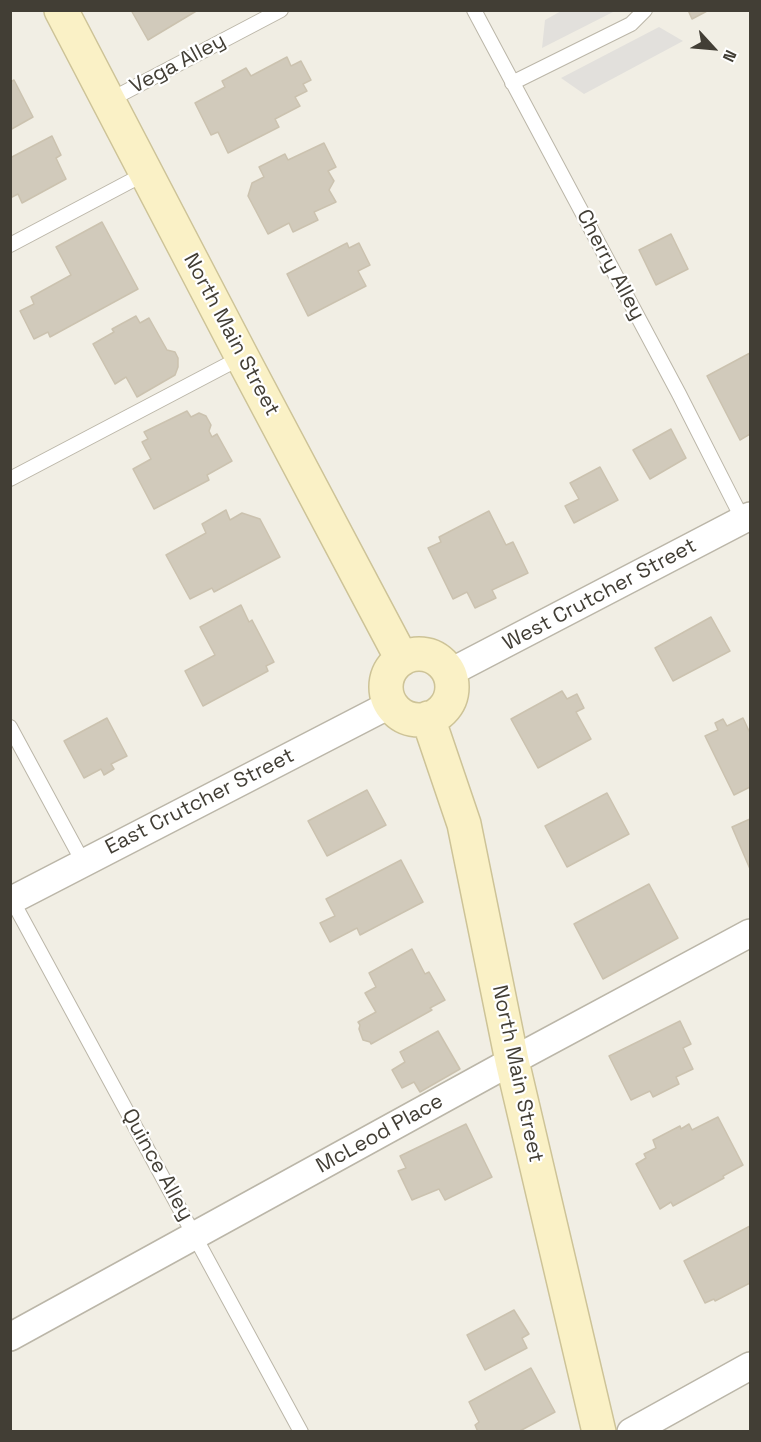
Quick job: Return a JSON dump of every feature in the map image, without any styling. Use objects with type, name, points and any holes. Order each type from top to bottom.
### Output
[{"type":"street","name":"North Main Street","points":[[61,10],[402,659]]},
{"type":"street","name":"West Crutcher Street","points":[[449,673],[748,524]]},
{"type":"street","points":[[419,654],[429,656],[444,665],[449,673],[452,684],[451,696],[438,714],[418,720],[407,718],[391,704],[387,694],[389,674],[402,659],[419,654]]},
{"type":"street","name":"East Crutcher Street","points":[[11,900],[391,704]]},
{"type":"street","name":"North Main Street","points":[[428,718],[464,824],[512,1061],[599,1431]]},
{"type":"street","name":"McLeod Place","points":[[10,1337],[750,933]]},
{"type":"street","points":[[631,1431],[750,1366]]},
{"type":"lane","name":"Vega Alley","points":[[108,101],[280,10]]},
{"type":"lane","name":"Cherry Alley","points":[[474,10],[748,524]]},
{"type":"lane","points":[[512,83],[631,24],[645,10]]},
{"type":"lane","points":[[10,245],[146,173]]},
{"type":"lane","points":[[10,479],[242,357]]},
{"type":"lane","points":[[10,727],[83,862]]},
{"type":"lane","name":"Quince Alley","points":[[11,900],[301,1431]]},
{"type":"shaded area","points":[[563,10],[615,11],[542,48],[545,20]]},
{"type":"shaded area","points":[[659,27],[683,41],[584,94],[561,78]]},
{"type":"building","points":[[131,10],[198,10],[148,40]]},
{"type":"building","points":[[688,10],[709,10],[692,19]]},
{"type":"building","points":[[287,57],[291,66],[301,61],[311,80],[303,84],[307,91],[295,97],[300,106],[275,119],[279,127],[228,153],[218,132],[211,135],[195,103],[225,87],[222,81],[246,68],[251,76]]},
{"type":"building","points":[[14,80],[33,117],[10,130],[10,82]]},
{"type":"building","points":[[52,136],[61,155],[56,158],[66,179],[22,203],[18,194],[10,198],[10,158]]},
{"type":"building","points":[[324,143],[336,167],[328,171],[334,181],[329,190],[336,202],[314,212],[318,220],[293,232],[289,223],[268,234],[248,196],[252,183],[264,177],[259,167],[285,154],[288,160]]},
{"type":"building","points":[[102,222],[138,289],[50,337],[48,332],[34,339],[20,311],[34,304],[31,297],[71,275],[56,247]]},
{"type":"building","points":[[671,234],[688,269],[656,285],[639,250]]},
{"type":"building","points":[[347,243],[349,248],[359,243],[370,265],[358,271],[366,286],[308,316],[287,274]]},
{"type":"building","points":[[136,316],[140,323],[149,318],[167,350],[175,352],[178,358],[175,375],[137,397],[126,377],[115,384],[93,344],[114,332],[112,329]]},
{"type":"building","points":[[750,353],[750,434],[740,440],[707,376]]},
{"type":"building","points":[[187,411],[191,417],[199,413],[206,416],[211,425],[209,431],[212,437],[217,434],[232,461],[207,475],[209,480],[154,509],[133,469],[151,459],[142,442],[148,439],[144,432]]},
{"type":"building","points":[[671,429],[686,458],[650,479],[633,450]]},
{"type":"building","points":[[600,467],[618,500],[574,523],[565,506],[579,499],[570,483]]},
{"type":"building","points":[[226,510],[230,520],[242,513],[260,519],[280,557],[214,592],[212,588],[190,599],[166,555],[206,533],[202,524]]},
{"type":"building","points":[[489,511],[506,545],[513,542],[528,573],[492,590],[496,598],[475,608],[467,592],[453,599],[428,548],[441,542],[439,537]]},
{"type":"building","points":[[241,605],[249,622],[252,620],[274,662],[266,666],[268,671],[203,706],[185,671],[215,655],[200,627]]},
{"type":"building","points":[[711,617],[730,651],[673,681],[655,648]]},
{"type":"building","points":[[562,691],[567,699],[577,694],[584,708],[576,712],[591,739],[538,768],[511,719]]},
{"type":"building","points":[[107,718],[127,756],[111,764],[114,769],[104,775],[101,769],[84,778],[64,741]]},
{"type":"building","points":[[743,718],[750,733],[750,787],[734,795],[705,736],[718,730],[715,723],[723,719],[727,726]]},
{"type":"building","points":[[367,790],[386,825],[327,856],[308,821]]},
{"type":"building","points":[[607,793],[629,834],[567,867],[545,826]]},
{"type":"building","points":[[750,819],[750,869],[732,827]]},
{"type":"building","points":[[401,860],[423,902],[360,935],[357,928],[330,942],[320,923],[335,916],[326,899]]},
{"type":"building","points":[[649,884],[678,938],[603,979],[574,924]]},
{"type":"building","points":[[412,949],[425,974],[429,972],[445,1000],[430,1008],[432,1010],[371,1044],[363,1040],[358,1022],[376,1012],[365,993],[376,987],[369,973]]},
{"type":"building","points":[[680,1021],[691,1044],[683,1048],[693,1069],[676,1077],[679,1084],[653,1097],[650,1091],[631,1100],[609,1056]]},
{"type":"building","points":[[438,1031],[460,1069],[420,1092],[414,1082],[402,1088],[392,1070],[405,1062],[400,1052]]},
{"type":"building","points":[[718,1117],[743,1165],[673,1206],[671,1202],[660,1209],[636,1164],[646,1158],[644,1154],[656,1148],[653,1140],[680,1126],[681,1129],[689,1124],[692,1130]]},
{"type":"building","points":[[466,1124],[492,1177],[445,1200],[439,1189],[412,1200],[398,1171],[406,1168],[400,1156]]},
{"type":"building","points":[[750,1226],[750,1283],[715,1301],[714,1299],[705,1303],[684,1261]]},
{"type":"building","points":[[514,1310],[529,1334],[522,1338],[527,1348],[485,1370],[467,1335]]},
{"type":"building","points":[[531,1368],[555,1412],[518,1432],[478,1432],[475,1425],[479,1422],[469,1402]]}]
